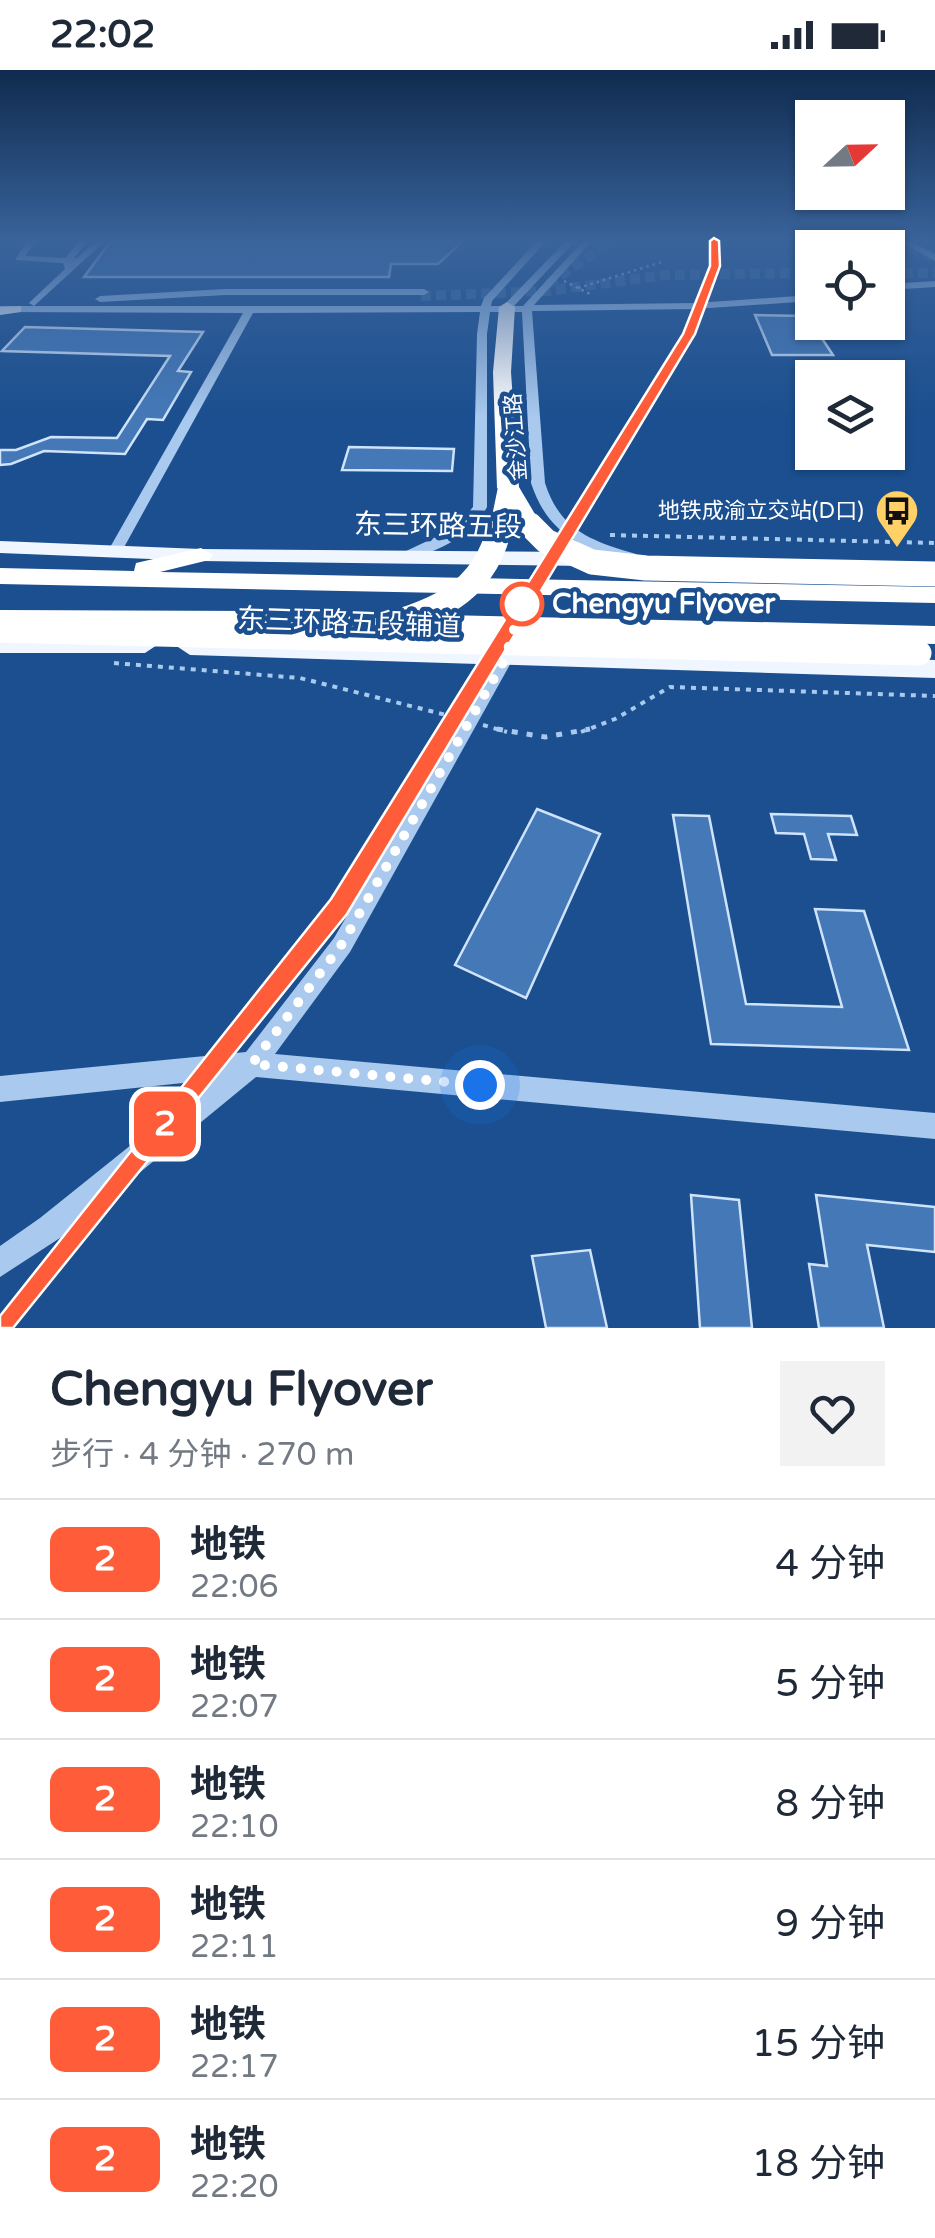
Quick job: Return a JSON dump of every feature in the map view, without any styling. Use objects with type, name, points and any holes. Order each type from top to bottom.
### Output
[{"type":"highway","points":[[339,636],[374,628],[456,595],[481,573],[494,552],[508,488],[502,372],[508,304]]},
{"type":"highway","points":[[508,488],[532,530],[546,541],[592,562],[646,568],[935,574]]},
{"type":"highway","points":[[107,577],[202,555]]},
{"type":"highway","points":[[0,576],[935,595]]},
{"type":"highway","points":[[0,618],[935,635]]},
{"type":"highway","points":[[0,630],[935,653]]},
{"type":"main road","name":"东三环路五段","points":[[0,547],[202,555],[935,564]]},
{"type":"main road","name":"东三环路五段辅道","points":[[0,645],[153,645],[505,659],[935,668]]},
{"type":"street","points":[[64,302],[125,300]]},
{"type":"street","points":[[4,308],[249,310],[486,304],[490,300]]},
{"type":"street","points":[[508,304],[512,300]]},
{"type":"street","points":[[529,304],[533,300]]},
{"type":"street","points":[[4,308],[34,302],[695,306],[769,300]]},
{"type":"street","name":"金沙江路","points":[[409,555],[450,536],[476,518],[480,506],[486,304]]},
{"type":"street","name":"金沙江路","points":[[529,304],[538,483],[544,508],[562,528],[592,543],[644,560]]},
{"type":"street","points":[[115,552],[249,310]]},
{"type":"street","points":[[0,1263],[50,1228],[252,1064],[342,944],[505,659]]},
{"type":"street","points":[[0,1089],[252,1064],[935,1126]]},
{"type":"path","points":[[611,535],[935,543]]},
{"type":"building","points":[[755,315],[795,316],[795,340],[823,340],[833,355],[772,355]]},
{"type":"building","points":[[25,327],[203,332],[178,371],[191,372],[163,420],[147,419],[125,454],[44,451],[0,465],[0,450],[16,450],[51,437],[117,438],[170,356],[2,351]]},
{"type":"building","points":[[349,447],[454,449],[452,471],[342,470]]},
{"type":"building","points":[[537,809],[600,834],[526,998],[455,965]]},
{"type":"building","points":[[771,814],[851,816],[857,835],[828,834],[836,860],[811,859],[804,834],[776,833]]},
{"type":"building","points":[[673,815],[709,816],[746,1004],[842,1007],[815,909],[864,911],[909,1050],[711,1044]]},
{"type":"building","points":[[691,1195],[739,1200],[752,1328],[700,1328]]},
{"type":"building","points":[[816,1195],[935,1207],[935,1252],[867,1245],[884,1328],[819,1328],[809,1264],[827,1266]]},
{"type":"building","points":[[590,1250],[607,1328],[546,1328],[532,1256]]},
{"type":"metro line","name":"2","points":[[1,1328],[339,906],[689,334],[702,300]]},
{"type":"place","name":"地铁成渝立交站(D口)","points":[[897,549]]},
{"type":"place","name":"Chengyu Flyover","points":[[522,604]]},
{"type":"route","points":[[480,1085],[252,1064],[342,944],[505,659],[522,604]]}]
